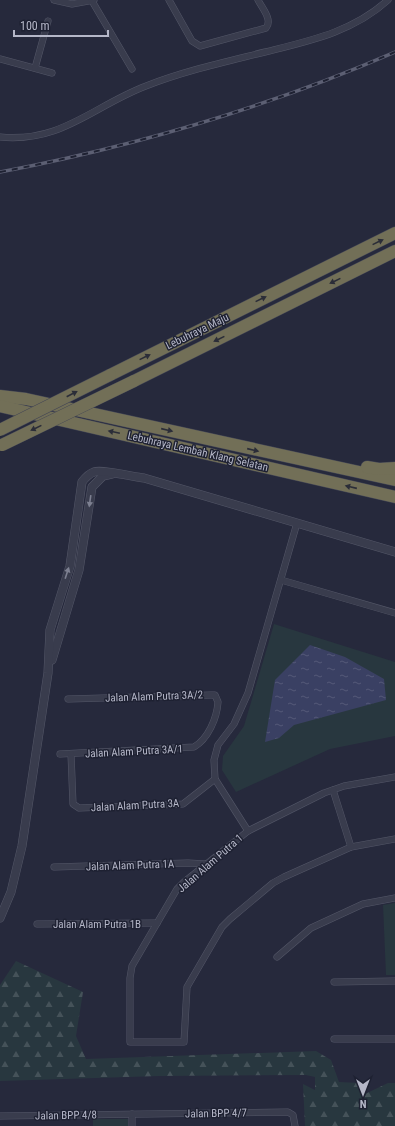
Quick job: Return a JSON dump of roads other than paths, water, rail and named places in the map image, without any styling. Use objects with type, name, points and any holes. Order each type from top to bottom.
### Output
[{"type":"highway","name":"Lebuhraya Maju","points":[[0,430],[395,233]]},
{"type":"highway","name":"Lebuhraya Maju","points":[[1,446],[395,251]]},
{"type":"highway","name":"Lebuhraya Lembah Klang Selatan","points":[[0,396],[34,401],[316,464],[395,480]]},
{"type":"highway","name":"Lebuhraya Lembah Klang Selatan","points":[[0,406],[393,497]]},
{"type":"highway","points":[[316,464],[339,463],[379,469],[395,468]]},
{"type":"street","points":[[54,0],[72,4],[93,1],[132,69]]},
{"type":"street","points":[[169,0],[192,41],[200,46],[266,28],[269,22],[268,18],[258,0]]},
{"type":"street","points":[[0,137],[16,138],[43,134],[70,126],[145,86],[219,63],[324,37],[350,26],[378,10],[388,0]]},
{"type":"street","points":[[35,68],[48,21]]},
{"type":"street","points":[[0,59],[52,73]]},
{"type":"street","points":[[0,918],[11,892],[22,846],[48,673],[51,623],[70,566],[82,482],[85,477],[93,472],[101,471],[144,478],[395,552]]},
{"type":"street","points":[[48,673],[79,570],[92,487],[103,476],[113,474]]},
{"type":"street","points":[[248,831],[215,779],[214,770],[216,751],[242,710],[297,523]]},
{"type":"street","points":[[74,539],[79,531],[86,532]]},
{"type":"street","points":[[280,580],[395,614]]},
{"type":"street","points":[[60,597],[58,616],[62,625]]},
{"type":"street","points":[[50,637],[56,626],[62,625]]},
{"type":"street","name":"Jalan Alam Putra 3A/2","points":[[68,699],[214,695],[218,702],[216,718]]},
{"type":"street","name":"Jalan Alam Putra 3A/1","points":[[60,754],[194,747],[202,741],[216,718]]},
{"type":"street","name":"Jalan Alam Putra 3A","points":[[71,754],[73,804],[79,808],[183,804],[215,779]]},
{"type":"street","name":"Jalan Alam Putra 1","points":[[351,846],[274,883],[230,919],[222,928],[188,988],[184,1042],[130,1042],[130,972],[156,923],[177,890],[206,864],[248,831],[333,790],[361,782],[395,777]]},
{"type":"street","points":[[333,790],[351,846],[395,839]]},
{"type":"street","name":"Jalan Alam Putra 1A","points":[[54,867],[188,863],[206,864]]},
{"type":"street","points":[[277,957],[311,928],[363,904],[395,898]]},
{"type":"street","name":"Jalan Alam Putra 1B","points":[[37,924],[156,923]]},
{"type":"street","points":[[334,982],[395,981]]},
{"type":"street","points":[[334,1039],[395,1039]]},
{"type":"street","name":"Jalan BPP 4/7","points":[[132,1114],[288,1112],[293,1115],[295,1123]]},
{"type":"street","points":[[132,1114],[132,1126]]},
{"type":"street","name":"Jalan BPP 4/8","points":[[0,1116],[132,1114]]},
{"type":"water","points":[[310,645],[345,657],[384,679],[386,700],[294,725],[279,738],[265,742],[275,680]]},
{"type":"railway","points":[[0,172],[101,150],[201,123],[299,90],[395,52]]}]
